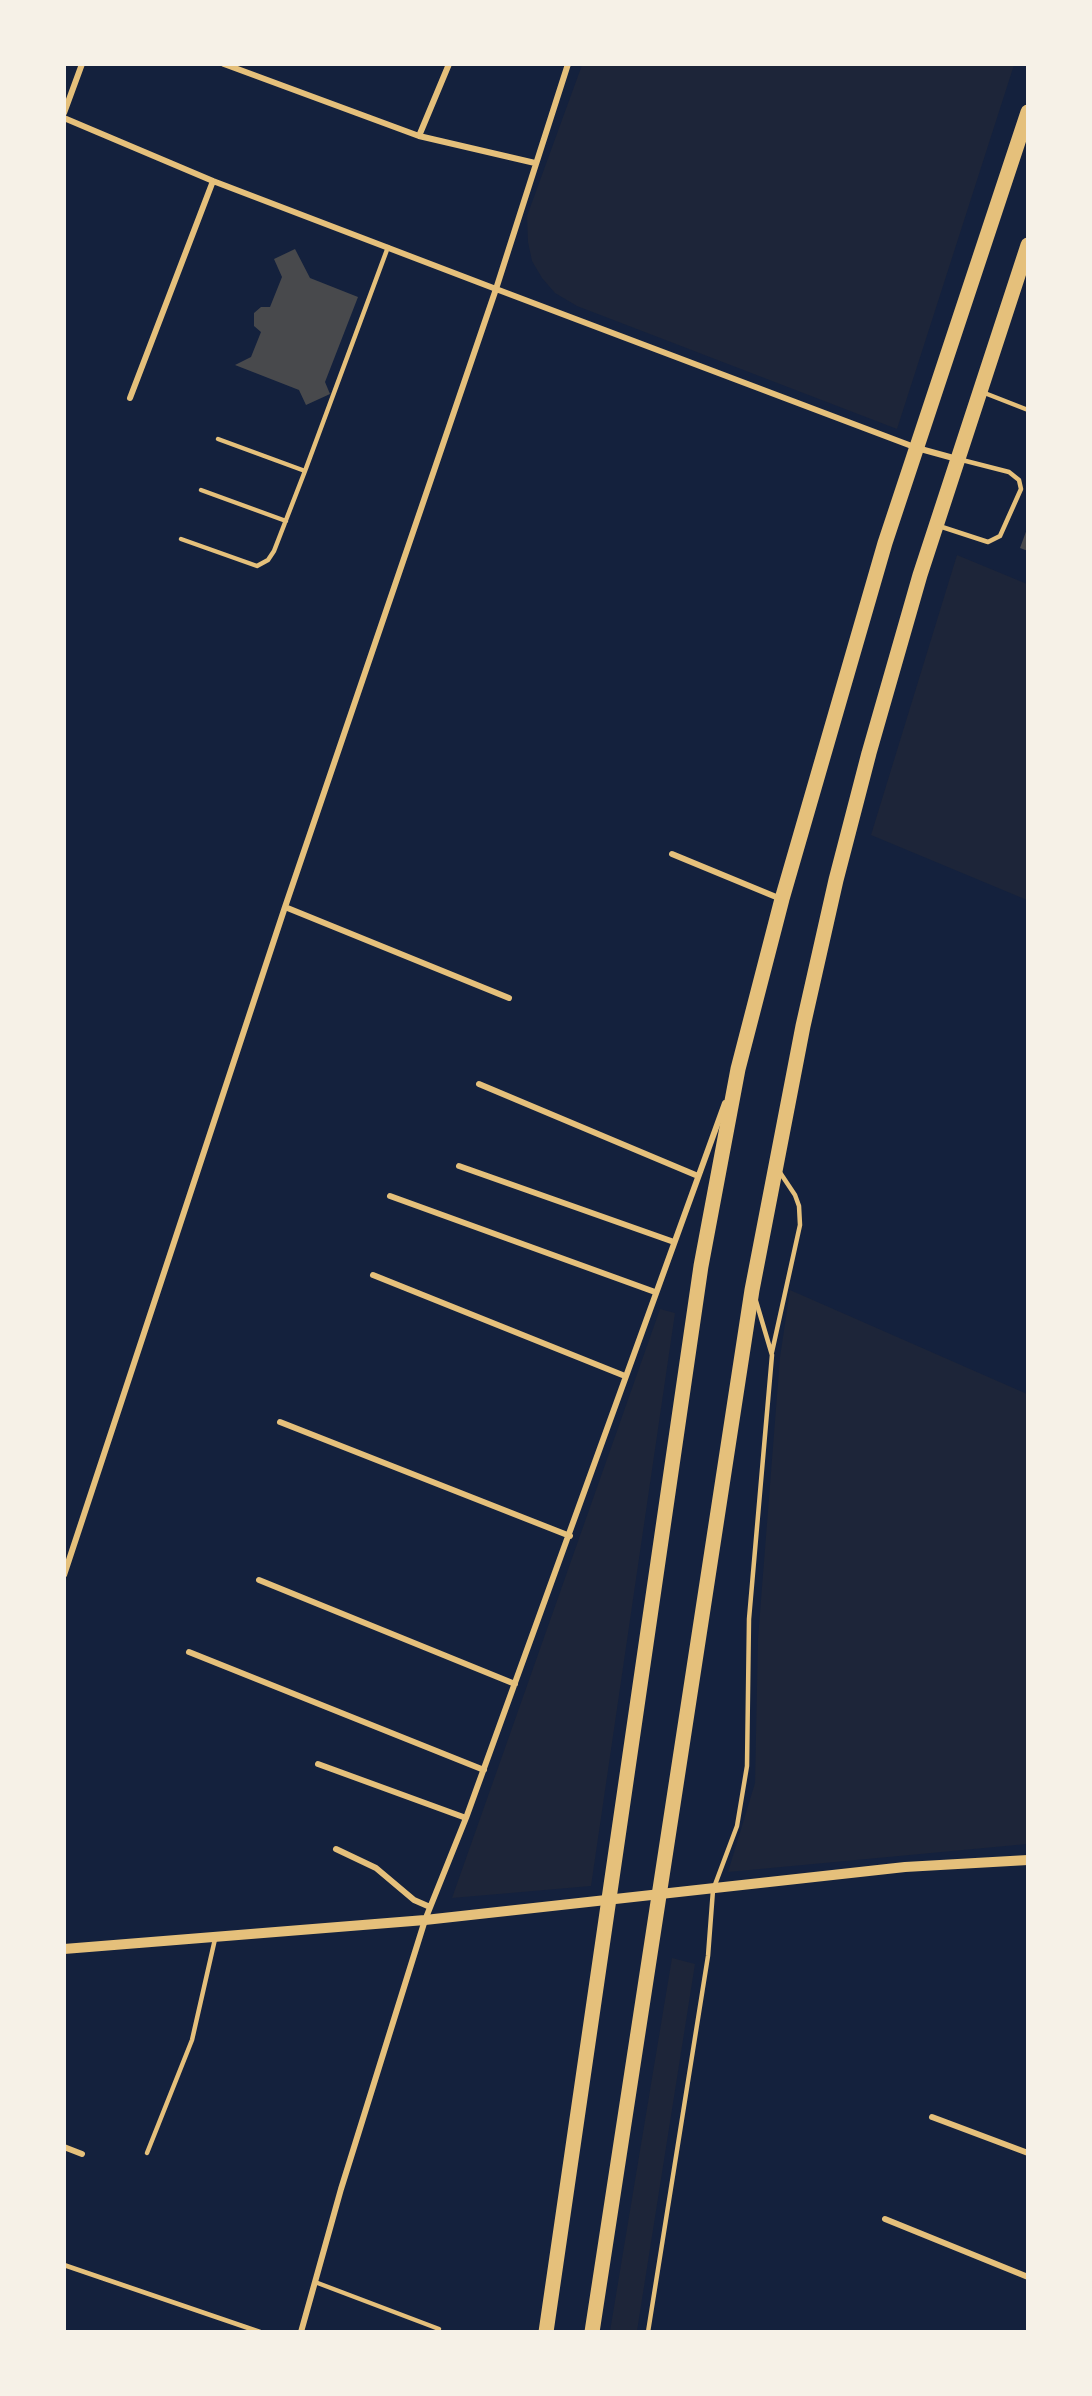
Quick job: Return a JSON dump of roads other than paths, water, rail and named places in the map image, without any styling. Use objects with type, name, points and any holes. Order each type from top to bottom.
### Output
[{"type":"main road","points":[[546,2331],[700,1266],[738,1069],[782,899],[885,543],[1028,112]]},
{"type":"main road","points":[[592,2331],[655,1933],[666,1844],[752,1290],[801,1037],[836,880],[872,742],[937,525],[1028,245]]},
{"type":"street","points":[[64,113],[82,64]]},
{"type":"street","points":[[224,64],[418,136],[535,163]]},
{"type":"street","points":[[418,136],[449,64]]},
{"type":"street","points":[[64,1575],[285,907],[496,289],[568,64]]},
{"type":"street","points":[[64,118],[213,181],[496,289],[917,448],[958,459]]},
{"type":"street","points":[[130,398],[213,181]]},
{"type":"street","points":[[672,854],[782,899]]},
{"type":"street","points":[[285,907],[509,998]]},
{"type":"street","points":[[301,2331],[341,2189],[425,1920],[484,1770],[570,1536],[655,1292],[738,1069]]},
{"type":"street","points":[[479,1084],[698,1176]]},
{"type":"street","points":[[459,1166],[674,1242]]},
{"type":"street","points":[[390,1196],[655,1292]]},
{"type":"street","points":[[373,1275],[625,1376]]},
{"type":"street","points":[[280,1422],[570,1536]]},
{"type":"street","points":[[259,1580],[515,1684]]},
{"type":"street","points":[[189,1653],[484,1770]]},
{"type":"street","points":[[318,1764],[466,1818]]},
{"type":"street","points":[[336,1849],[376,1868],[414,1900],[430,1907]]},
{"type":"street","points":[[64,1949],[425,1920],[905,1868],[1028,1860]]},
{"type":"street","points":[[933,2117],[1028,2153]]},
{"type":"street","points":[[64,2147],[82,2154]]},
{"type":"street","points":[[885,2219],[1028,2277]]},
{"type":"lane","points":[[181,539],[257,566],[264,565],[274,551],[388,247]]},
{"type":"lane","points":[[980,391],[1028,411]]},
{"type":"lane","points":[[218,439],[305,471]]},
{"type":"lane","points":[[937,525],[988,542],[1000,536],[1021,489],[1019,480],[1009,472],[958,459]]},
{"type":"lane","points":[[201,490],[286,521]]},
{"type":"lane","points":[[648,2331],[708,1956],[713,1890],[737,1826],[747,1766],[749,1619],[772,1355],[800,1215],[795,1194],[776,1167]]},
{"type":"lane","points":[[752,1290],[772,1355]]},
{"type":"lane","points":[[147,2152],[192,2040],[216,1936]]},
{"type":"lane","points":[[64,2265],[260,2331]]},
{"type":"lane","points":[[315,2282],[439,2329]]}]
